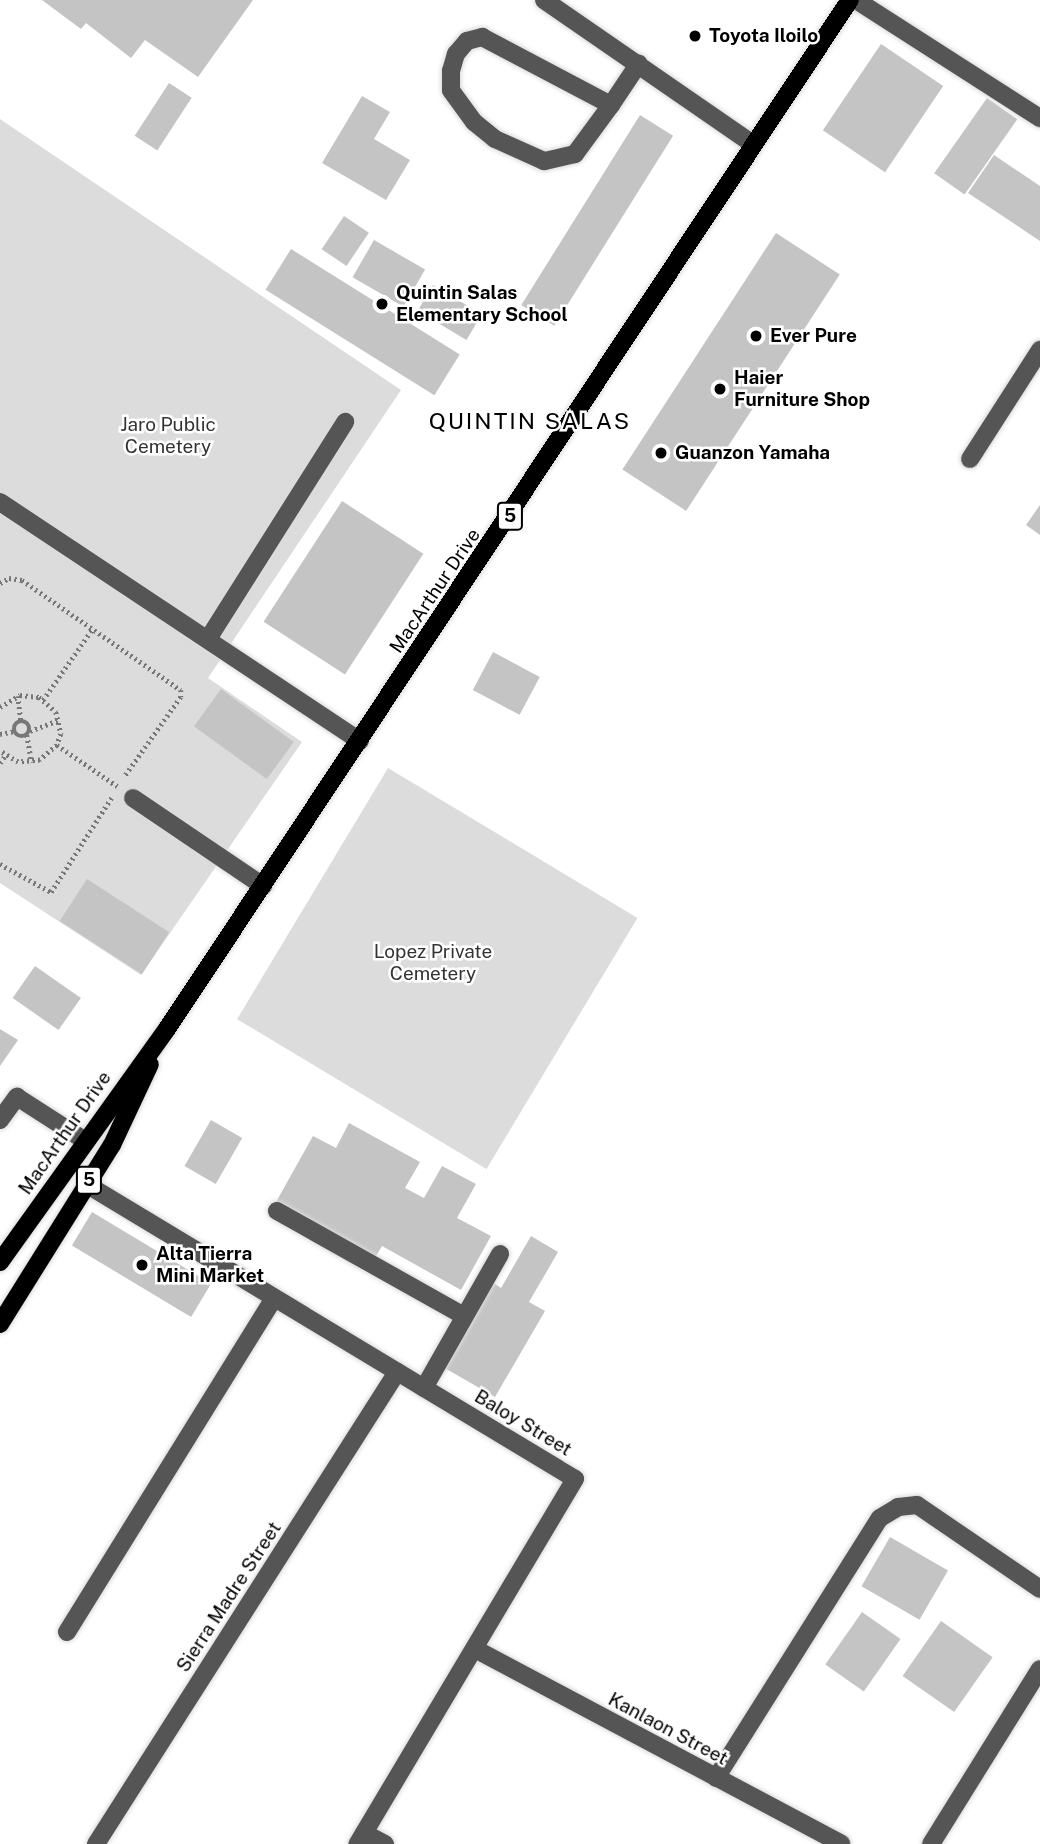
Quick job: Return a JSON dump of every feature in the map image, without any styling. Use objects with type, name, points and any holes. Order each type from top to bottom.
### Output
[{"type":"main road","name":"MacArthur Drive","points":[[0,1262],[84,1140],[167,1029],[850,0]]},
{"type":"main road","name":"MacArthur Drive","points":[[0,1324],[112,1145],[167,1029]]},
{"type":"street","points":[[544,0],[753,144]]},
{"type":"street","points":[[856,0],[1040,118]]},
{"type":"street","points":[[611,105],[482,37],[467,41],[456,54],[451,71],[451,90],[474,122],[495,139],[544,161],[575,154],[611,105],[639,63]]},
{"type":"street","points":[[970,459],[1040,350]]},
{"type":"street","points":[[208,639],[345,422]]},
{"type":"street","points":[[0,502],[360,741]]},
{"type":"street","points":[[133,798],[263,886]]},
{"type":"street","points":[[0,1120],[17,1097],[84,1140]]},
{"type":"street","name":"Baloy Street","points":[[86,1184],[575,1479],[361,1838]]},
{"type":"street","points":[[277,1211],[464,1316]]},
{"type":"street","points":[[424,1388],[500,1254]]},
{"type":"street","points":[[67,1632],[274,1298]]},
{"type":"street","name":"Sierra Madre Street","points":[[96,1844],[397,1372]]},
{"type":"street","points":[[716,1778],[880,1518],[898,1507],[917,1504],[1040,1588]]},
{"type":"street","name":"Kanlaon Street","points":[[475,1649],[841,1844]]},
{"type":"street","points":[[931,1844],[1040,1669]]},
{"type":"street","points":[[361,1838],[385,1844]]},
{"type":"path","points":[[0,583],[9,578],[22,580],[181,690],[181,697],[118,787],[51,892],[0,864]]},
{"type":"path","points":[[43,700],[93,628]]},
{"type":"path","points":[[18,696],[21,721],[29,733],[32,763]]},
{"type":"path","points":[[0,707],[18,696],[43,700],[59,720],[57,745],[32,763]]},
{"type":"path","points":[[15,731],[20,737],[59,720]]},
{"type":"path","points":[[0,734],[15,731],[21,721]]},
{"type":"path","points":[[57,745],[133,798]]},
{"type":"path","points":[[0,762],[2,753],[32,763]]},
{"type":"green space","name":"Jaro Public Cemetery","points":[[0,119],[401,390],[208,678],[302,742],[141,975],[0,883]]},
{"type":"green space","name":"Lopez Private Cemetery","points":[[388,768],[637,918],[487,1169],[237,1019]]},
{"type":"building","points":[[42,0],[253,0],[198,77],[145,40],[131,58],[86,23],[81,29]]},
{"type":"building","points":[[881,44],[943,86],[885,172],[823,130]]},
{"type":"building","points":[[169,83],[192,98],[157,151],[135,136]]},
{"type":"building","points":[[362,96],[390,112],[374,139],[410,160],[386,200],[322,163]]},
{"type":"building","points":[[987,98],[1017,119],[965,195],[934,173]]},
{"type":"building","points":[[640,115],[673,136],[554,326],[521,305]]},
{"type":"building","points":[[994,155],[1040,186],[1040,241],[968,193]]},
{"type":"building","points":[[344,216],[369,233],[347,266],[322,249]]},
{"type":"building","points":[[776,233],[840,274],[686,511],[622,470]]},
{"type":"building","points":[[374,240],[425,270],[404,307],[352,277]]},
{"type":"building","points":[[291,249],[460,354],[434,395],[266,290]]},
{"type":"building","points":[[433,285],[482,314],[466,340],[418,311]]},
{"type":"building","points":[[342,501],[423,554],[345,675],[264,622]]},
{"type":"building","points":[[1040,505],[1040,535],[1026,525]]},
{"type":"building","points":[[493,652],[540,677],[520,715],[473,690]]},
{"type":"building","points":[[221,689],[294,742],[267,779],[194,726]]},
{"type":"building","points":[[87,879],[169,932],[142,974],[60,921]]},
{"type":"building","points":[[35,966],[81,998],[59,1030],[13,998]]},
{"type":"building","points":[[0,1029],[18,1040],[0,1066]]},
{"type":"building","points":[[211,1120],[242,1138],[216,1184],[184,1166]]},
{"type":"building","points":[[349,1123],[420,1162],[405,1188],[424,1198],[442,1166],[476,1184],[457,1218],[491,1236],[461,1290],[382,1246],[376,1256],[276,1202],[313,1136],[336,1148]]},
{"type":"building","name":"Alta Tierra Mini Market","points":[[92,1212],[211,1284],[191,1317],[72,1245]]},
{"type":"building","points":[[531,1236],[558,1252],[529,1302],[545,1311],[495,1397],[443,1367],[492,1282],[501,1288]]},
{"type":"building","points":[[890,1537],[948,1570],[920,1620],[862,1586]]},
{"type":"building","points":[[862,1612],[901,1639],[864,1691],[825,1664]]},
{"type":"building","points":[[941,1621],[993,1657],[954,1712],[903,1676]]},
{"type":"place","name":"Toyota Iloilo","points":[[695,36]]},
{"type":"place","name":"Quintin Salas Elementary School","points":[[382,304]]},
{"type":"place","name":"Ever Pure","points":[[756,336]]},
{"type":"place","name":"Haier Furniture Shop","points":[[720,389]]},
{"type":"place","name":"Guanzon Yamaha","points":[[661,453]]},
{"type":"place","name":"Alta Tierra Mini Market","points":[[142,1265]]},
{"type":"district","name":"QUINTIN SALAS","points":[[530,421]]}]
